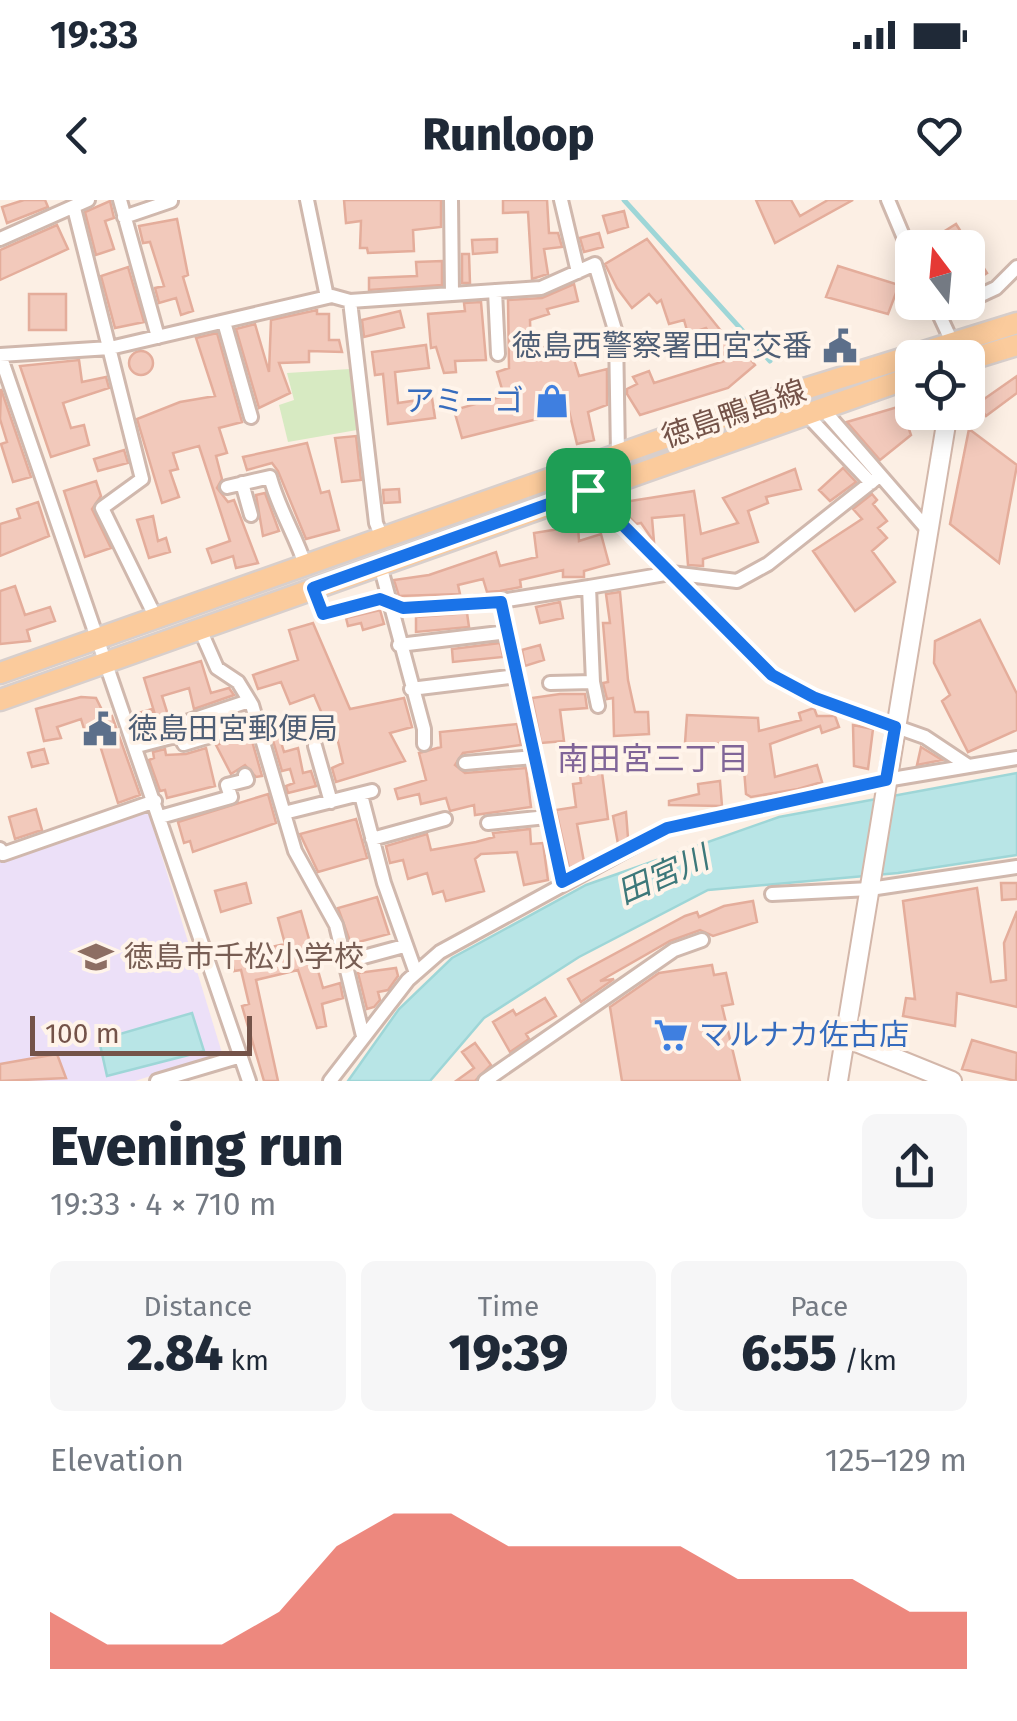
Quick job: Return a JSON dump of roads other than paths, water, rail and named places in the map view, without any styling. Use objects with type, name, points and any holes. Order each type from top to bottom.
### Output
[{"type":"main road","name":"徳島鴨島線","points":[[976,340],[1017,322]]},
{"type":"main road","points":[[985,355],[1017,345]]},
{"type":"main road","name":"徳島鴨島線","points":[[0,673],[618,454],[895,368]]},
{"type":"main road","name":"徳島鴨島線","points":[[0,700],[895,383]]},
{"type":"street","points":[[0,238],[88,200]]},
{"type":"street","points":[[120,200],[158,337]]},
{"type":"street","points":[[307,200],[327,297]]},
{"type":"street","points":[[451,200],[452,294]]},
{"type":"street","points":[[561,200],[578,272]]},
{"type":"street","points":[[888,200],[901,230]]},
{"type":"street","points":[[124,217],[170,201]]},
{"type":"street","points":[[74,208],[142,479],[102,508],[156,618]]},
{"type":"street","points":[[249,1081],[100,638],[6,391],[0,355],[110,348],[327,297],[350,301],[541,288],[596,264],[616,334],[618,454],[626,476]]},
{"type":"street","points":[[985,293],[1017,267]]},
{"type":"street","points":[[495,291],[498,354]]},
{"type":"street","points":[[350,301],[376,522],[383,540]]},
{"type":"street","points":[[224,322],[251,417]]},
{"type":"street","points":[[813,410],[874,480],[927,529]]},
{"type":"street","points":[[838,1081],[945,430]]},
{"type":"street","points":[[227,487],[270,477],[280,514],[294,529],[306,566]]},
{"type":"street","points":[[313,588],[323,614],[380,599],[403,608],[501,602],[671,573],[736,581],[768,564],[874,480]]},
{"type":"street","points":[[242,484],[251,514]]},
{"type":"street","points":[[588,490],[772,675],[815,698],[924,737],[967,765]]},
{"type":"street","points":[[380,564],[424,729],[424,744]]},
{"type":"street","points":[[589,587],[593,682],[598,706]]},
{"type":"street","points":[[501,602],[562,882]]},
{"type":"street","points":[[198,627],[217,668],[238,682],[249,701],[294,851],[336,925],[363,1036]]},
{"type":"street","points":[[400,645],[508,632]]},
{"type":"street","points":[[411,689],[517,676]]},
{"type":"street","points":[[550,684],[593,682]]},
{"type":"street","points":[[249,701],[180,724],[179,736],[184,744],[257,722]]},
{"type":"street","points":[[137,746],[179,736]]},
{"type":"street","points":[[315,746],[330,802]]},
{"type":"street","points":[[465,763],[534,758]]},
{"type":"street","points":[[330,1081],[416,973],[454,944],[667,828],[1017,758]]},
{"type":"street","points":[[160,817],[230,796],[227,785],[247,780],[245,774]]},
{"type":"street","points":[[284,813],[366,793],[372,839],[416,973]]},
{"type":"street","points":[[0,850],[3,854],[155,801]]},
{"type":"street","points":[[488,823],[547,817]]},
{"type":"street","points":[[372,839],[445,819]]},
{"type":"street","points":[[772,894],[870,889],[1017,867]]},
{"type":"street","points":[[485,1081],[674,950],[702,940]]},
{"type":"street","points":[[345,962],[404,946]]},
{"type":"street","points":[[846,1038],[952,1081]]},
{"type":"street","points":[[157,1081],[241,1056]]},
{"type":"water","name":"田宮川","points":[[1017,773],[1017,855],[898,873],[708,890],[579,957],[484,1018],[430,1081],[348,1081],[399,1009],[452,958],[586,885],[779,817]]},
{"type":"water","points":[[192,1013],[204,1051],[107,1076],[99,1040]]},
{"type":"waterway","points":[[624,200],[770,361]]},
{"type":"place","name":"徳島西警察署田宮交番","points":[[840,346]]},
{"type":"place","name":"アミーゴ","points":[[552,401]]},
{"type":"place","name":"徳島田宮郵便局","points":[[100,729]]},
{"type":"place","name":"徳島市千松小学校","points":[[96,957]]},
{"type":"place","name":"マルナカ佐古店","points":[[671,1035]]},
{"type":"district","name":"南田宮三丁目","points":[[653,759]]}]
